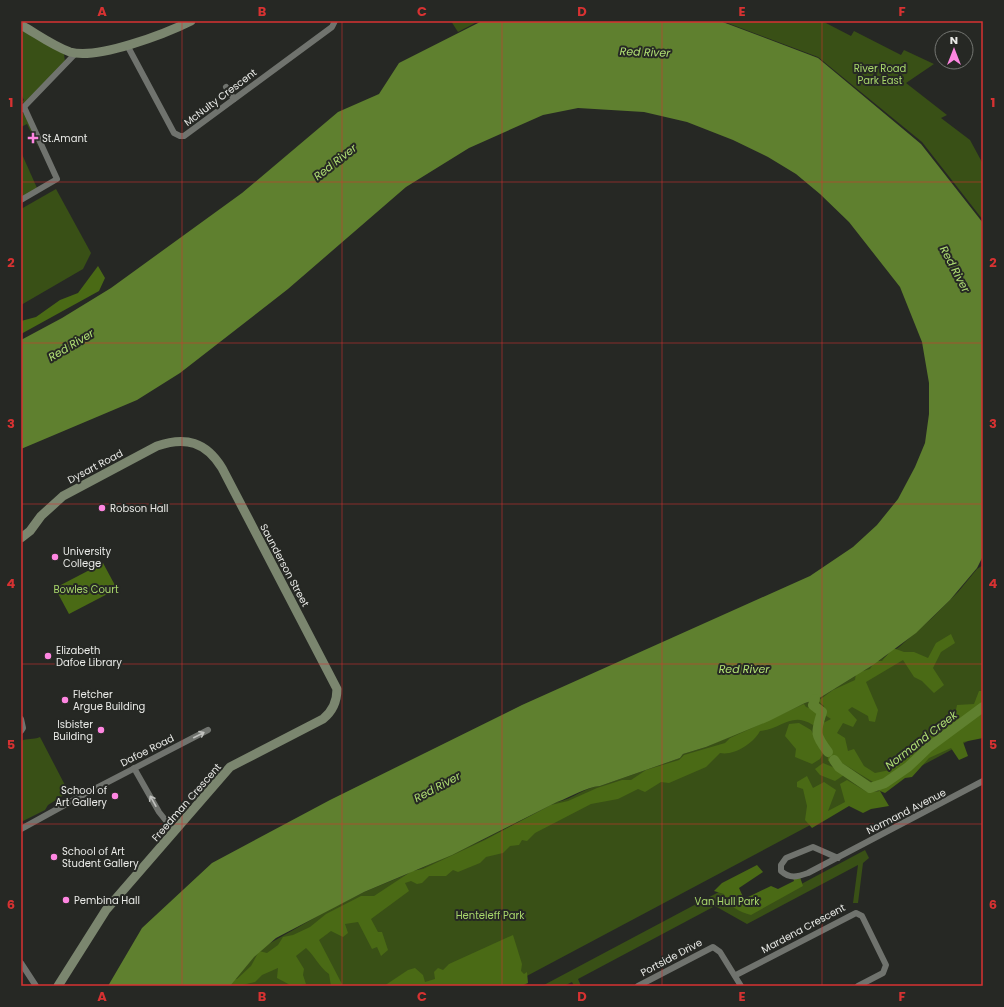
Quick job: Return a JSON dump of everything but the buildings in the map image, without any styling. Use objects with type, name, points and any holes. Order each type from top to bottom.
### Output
[{"type":"street","points":[[21,25],[60,47],[76,53],[95,54],[177,29],[191,21]]},
{"type":"street","name":"McNulty Crescent","points":[[127,45],[177,135],[188,134],[332,27],[335,21]]},
{"type":"street","points":[[21,200],[57,178],[22,108],[76,53]]},
{"type":"street","points":[[226,87],[234,99]]},
{"type":"street","name":"Dysart Road","points":[[21,538],[53,504],[77,488],[157,446],[170,441],[194,443]]},
{"type":"street","name":"Saunderson Street","points":[[194,443],[210,453],[222,468],[334,682],[337,697],[334,707]]},
{"type":"street","name":"Freedman Crescent","points":[[58,986],[106,910],[230,767],[322,719],[334,707]]},
{"type":"street","points":[[21,719],[23,728],[21,731]]},
{"type":"street","name":"Dafoe Road","points":[[21,829],[87,796],[96,789],[134,768],[208,730]]},
{"type":"street","points":[[134,768],[159,812],[175,832]]},
{"type":"street","name":"Normand Avenue","points":[[838,858],[813,848],[786,858],[781,865],[781,871],[787,876],[795,877],[808,874],[983,781]]},
{"type":"street","name":"Mardena Crescent","points":[[736,975],[856,912],[862,916],[886,965],[883,973],[858,986]]},
{"type":"street","name":"Portside Drive","points":[[638,986],[713,947],[720,952],[736,975],[741,986]]},
{"type":"street","points":[[21,963],[36,986]]},
{"type":"street","points":[[650,980],[653,986]]},
{"type":"green space","points":[[451,21],[479,21],[458,32]]},
{"type":"green space","name":"River Road Park East","points":[[722,21],[822,21],[851,36],[854,31],[901,55],[904,50],[934,64],[906,83],[947,115],[941,118],[970,140],[983,164],[983,220],[922,142],[818,57]]},
{"type":"green space","points":[[21,30],[64,54],[65,62],[24,103],[21,102],[24,100],[21,94]]},
{"type":"green space","points":[[23,113],[25,114],[39,149],[27,124],[21,127],[21,115]]},
{"type":"green space","points":[[21,152],[37,188],[21,198]]},
{"type":"green space","points":[[56,189],[91,253],[83,269],[21,305],[21,209]]},
{"type":"green space","points":[[98,266],[105,278],[99,291],[21,334],[21,321],[36,317],[60,300],[78,293]]},
{"type":"green space","name":"Bowles Court","points":[[103,563],[117,589],[69,614],[55,588]]},
{"type":"green space","name":"Henteleff Park","points":[[983,565],[983,733],[508,986],[225,986],[258,950],[330,909],[364,892],[422,868],[483,840],[557,802],[589,788],[600,786],[680,758],[683,754],[706,747],[805,703],[818,699],[899,647],[932,618],[958,592],[977,569]]},
{"type":"green space","points":[[951,634],[955,643],[941,652],[933,668],[944,685],[934,693],[922,681],[914,677],[903,660],[866,682],[878,710],[875,722],[869,721],[868,716],[852,707],[848,710],[857,720],[853,727],[843,723],[837,733],[845,738],[848,751],[854,749],[864,766],[875,773],[890,770],[908,752],[914,752],[932,731],[949,718],[954,720],[957,705],[974,704],[979,691],[983,691],[983,738],[963,742],[968,756],[959,760],[951,748],[929,758],[912,777],[905,778],[885,793],[875,789],[873,782],[842,763],[828,761],[827,747],[820,737],[821,724],[831,719],[825,715],[824,706],[818,701],[833,690],[855,680],[856,673],[870,669],[875,661],[882,661],[893,648],[904,652],[914,652],[928,658],[936,643]]},
{"type":"green space","points":[[804,704],[806,707],[820,712],[819,718],[813,725],[805,721],[792,720],[768,730],[760,731],[753,740],[743,748],[731,753],[720,753],[706,767],[669,783],[661,782],[645,792],[638,789],[618,799],[591,804],[535,833],[527,841],[522,840],[519,845],[510,846],[503,853],[486,857],[480,863],[458,872],[453,870],[446,876],[429,876],[422,883],[417,884],[411,881],[405,883],[409,891],[371,919],[378,932],[382,932],[388,950],[381,956],[377,947],[372,949],[358,922],[345,924],[348,933],[343,937],[331,931],[319,940],[343,986],[331,986],[329,974],[322,968],[306,948],[296,956],[304,969],[303,975],[306,984],[292,986],[277,978],[278,968],[262,975],[255,982],[238,986],[223,986],[228,980],[237,979],[251,966],[259,951],[267,953],[278,945],[283,937],[293,935],[310,927],[326,914],[361,896],[374,896],[412,871],[423,869],[485,840],[551,805],[568,801],[597,788],[622,780],[631,780],[646,770],[679,760],[684,755],[725,743],[730,738]]},
{"type":"green space","points":[[799,723],[811,730],[824,752],[820,759],[812,764],[795,757],[796,749],[785,736],[789,724]]},
{"type":"green space","points":[[40,737],[67,789],[67,793],[48,805],[45,810],[21,822],[21,741]]},
{"type":"green space","points":[[823,763],[842,771],[844,775],[835,781],[820,775],[815,769]]},
{"type":"green space","points":[[807,776],[813,788],[824,782],[836,790],[828,811],[845,802],[840,784],[847,780],[867,792],[880,791],[889,806],[871,809],[863,813],[849,806],[812,828],[805,820],[807,806],[803,789],[797,787],[797,782]]},
{"type":"green space","name":"Van Hull Park","points":[[865,850],[869,858],[863,863],[858,903],[853,903],[858,865],[747,924],[715,906],[578,979],[581,986],[574,986],[572,982],[564,986],[542,986],[732,885],[747,913]]},
{"type":"green space","points":[[757,865],[763,872],[739,888],[744,899],[771,886],[778,889],[794,881],[792,874],[799,874],[803,886],[751,915],[734,908],[728,902],[724,894],[714,891],[722,883]]},
{"type":"green space","points":[[513,935],[522,964],[521,971],[524,974],[527,972],[528,983],[521,986],[384,986],[408,970],[415,968],[423,975],[425,982],[435,979],[434,972],[438,968],[443,970],[449,964]]},
{"type":"water","name":"Red River","points":[[482,21],[720,21],[818,58],[921,144],[983,223],[983,556],[977,568],[950,600],[916,633],[873,665],[818,699],[805,703],[769,721],[706,747],[683,754],[680,758],[600,786],[584,790],[452,855],[364,892],[276,938],[254,957],[230,986],[108,986],[142,928],[212,863],[330,800],[522,705],[810,576],[853,547],[877,525],[898,499],[915,467],[925,443],[929,414],[929,383],[922,342],[900,287],[849,222],[820,194],[796,174],[768,157],[733,140],[687,122],[644,112],[578,108],[543,115],[469,148],[406,187],[288,289],[180,373],[137,400],[21,449],[21,340],[62,318],[111,288],[242,193],[338,112],[379,94],[399,63]]},
{"type":"waterway","name":"Normand Creek","points":[[815,699],[813,705],[822,712],[817,729],[818,734],[821,742],[828,752]]},
{"type":"waterway","name":"Normand Creek","points":[[834,760],[839,767],[870,788],[885,783],[908,767],[929,747],[983,707]]},
{"type":"place","name":"St.Amant","points":[[33,138]]},
{"type":"place","name":"Robson Hall","points":[[102,508]]},
{"type":"place","name":"University College","points":[[55,557]]},
{"type":"place","name":"Elizabeth Dafoe Library","points":[[48,656]]},
{"type":"place","name":"Fletcher Argue Building","points":[[65,700]]},
{"type":"place","name":"Isbister Building","points":[[101,730]]},
{"type":"place","name":"School of Art Gallery","points":[[115,796]]},
{"type":"place","name":"School of Art Student Gallery","points":[[54,857]]},
{"type":"place","name":"Pembina Hall","points":[[66,900]]}]
